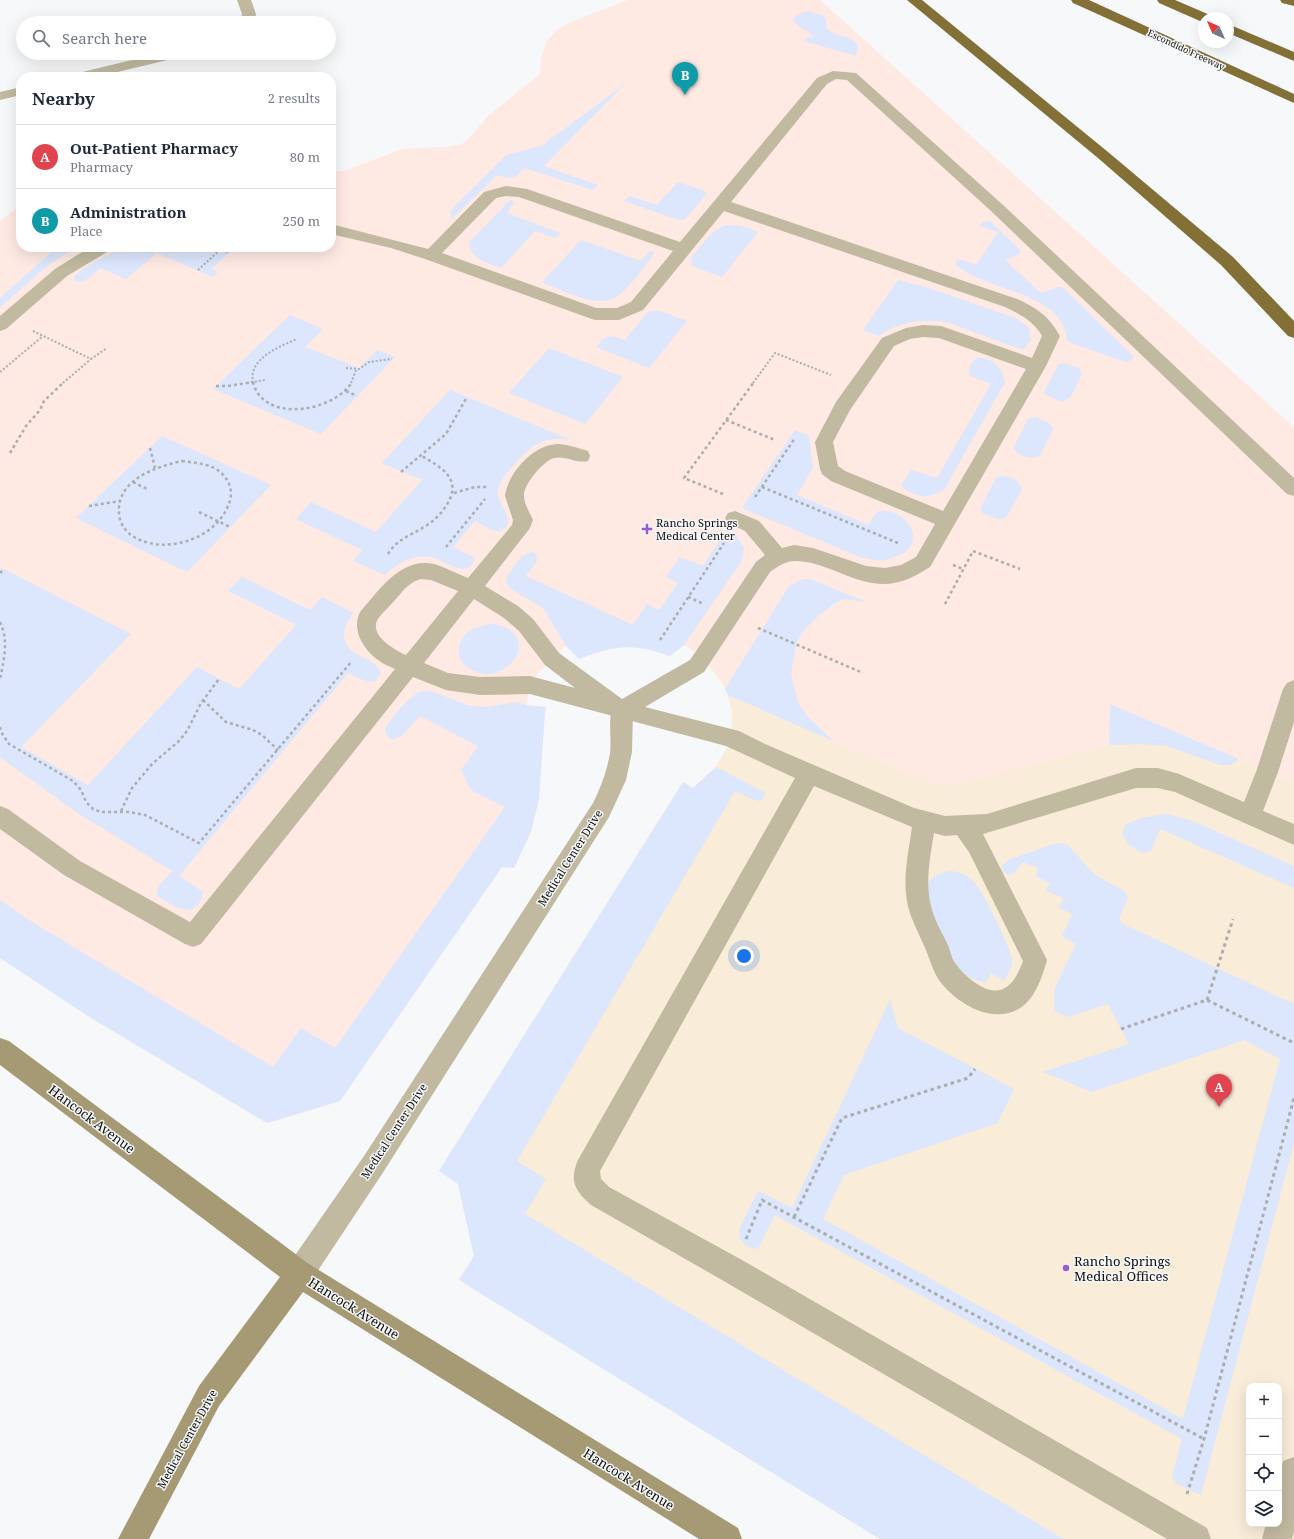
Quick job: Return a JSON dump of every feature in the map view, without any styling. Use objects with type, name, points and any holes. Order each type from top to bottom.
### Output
[{"type":"highway","points":[[914,0],[1103,155],[1227,261],[1294,332]]},
{"type":"highway","name":"Escondido Freeway","points":[[1078,0],[1294,99]]},
{"type":"highway","points":[[1164,0],[1198,15]]},
{"type":"highway","points":[[1288,0],[1294,2]]},
{"type":"highway","points":[[1234,31],[1294,58]]},
{"type":"main road","name":"Hancock Avenue","points":[[0,1050],[299,1274],[727,1539]]},
{"type":"main road","name":"Medical Center Drive","points":[[133,1539],[209,1396],[299,1274]]},
{"type":"street","points":[[244,0],[250,12],[250,16]]},
{"type":"street","points":[[100,72],[150,60]]},
{"type":"street","points":[[336,230],[394,244],[595,314],[619,314],[637,306],[682,249],[822,81],[833,75],[851,76],[997,208],[1294,489]]},
{"type":"street","points":[[0,96],[16,92]]},
{"type":"street","points":[[431,256],[490,195],[506,191],[521,192],[682,249]]},
{"type":"street","points":[[622,710],[697,666],[763,567],[778,557],[794,553],[813,556],[865,574],[885,576],[906,572],[923,562],[1037,366],[1051,336],[1045,324],[1031,312],[996,298],[720,204]]},
{"type":"street","points":[[4,322],[46,284],[70,266],[94,252]]},
{"type":"street","points":[[947,521],[838,476],[829,469],[824,442],[842,407],[888,342],[906,334],[923,331],[941,332],[1037,366]]},
{"type":"street","points":[[0,816],[72,868],[193,936],[520,528],[523,520],[514,496],[516,486],[540,456],[549,452],[561,451],[581,456]]},
{"type":"street","points":[[741,514],[778,557]]},
{"type":"street","points":[[622,710],[552,659],[526,625],[511,612],[472,588],[433,572],[421,571],[412,573],[399,582],[367,618],[366,629],[374,644],[403,674],[480,686],[530,685],[622,710],[731,738],[757,752],[911,817],[945,826],[987,824],[1136,778],[1158,778],[1178,784],[1294,835]]},
{"type":"street","points":[[1250,816],[1267,772],[1294,689]]},
{"type":"street","name":"Medical Center Drive","points":[[299,1274],[373,1165],[601,810],[615,780],[621,752],[622,710]]},
{"type":"street","points":[[809,774],[587,1169],[588,1185],[600,1196],[732,1270],[1186,1533]]},
{"type":"street","points":[[924,820],[916,884],[919,906],[947,972],[963,990],[978,1000],[991,1003],[1008,1002],[1021,990],[1031,975],[1035,960],[978,845],[963,825]]},
{"type":"street","points":[[1277,1539],[1294,1472]]},
{"type":"path","points":[[198,270],[218,252]]},
{"type":"path","points":[[4,322],[43,336],[91,359]]},
{"type":"path","points":[[0,372],[43,336]]},
{"type":"path","points":[[297,339],[278,346],[263,356],[253,369],[251,382],[254,390],[264,401],[280,408],[290,410],[300,410],[321,406],[330,402],[346,391],[354,377],[356,370]]},
{"type":"path","points":[[10,453],[26,426],[40,410],[44,401],[91,359],[107,348]]},
{"type":"path","points":[[741,514],[684,478],[775,353],[837,377]]},
{"type":"path","points":[[346,368],[356,370],[363,369],[369,362],[392,359]]},
{"type":"path","points":[[216,386],[228,386],[265,380]]},
{"type":"path","points":[[346,391],[357,396]]},
{"type":"path","points":[[402,472],[446,434],[467,397]]},
{"type":"path","points":[[726,420],[775,440]]},
{"type":"path","points":[[660,640],[741,514],[762,487],[796,437]]},
{"type":"path","points":[[150,448],[155,468]]},
{"type":"path","points":[[387,555],[391,547],[398,540],[422,529],[432,522],[451,501],[454,493],[454,486],[446,472],[420,455]]},
{"type":"path","points":[[193,461],[203,463],[220,470],[230,483],[232,490],[230,507],[219,523],[202,535],[191,540],[168,545],[147,543],[130,535],[124,529],[118,514],[120,501],[132,482],[140,475],[171,463],[193,461]]},
{"type":"path","points":[[132,482],[149,490]]},
{"type":"path","points":[[444,549],[495,486]]},
{"type":"path","points":[[454,493],[475,487],[516,486]]},
{"type":"path","points":[[762,487],[963,569]]},
{"type":"path","points":[[89,506],[120,501]]},
{"type":"path","points":[[199,512],[230,527]]},
{"type":"path","points":[[944,604],[973,551],[1020,569]]},
{"type":"path","points":[[948,571],[953,565]]},
{"type":"path","points":[[0,573],[4,569]]},
{"type":"path","points":[[688,598],[863,673]]},
{"type":"path","points":[[0,622],[6,640],[6,654],[0,679]]},
{"type":"path","points":[[0,727],[1,732],[9,744],[73,781],[81,790],[86,802],[93,809],[101,812],[121,811],[145,815],[200,843],[354,659],[403,674]]},
{"type":"path","points":[[121,811],[132,788],[152,764],[179,741],[187,731],[203,700],[219,678]]},
{"type":"path","points":[[203,700],[226,722],[253,730],[262,735],[278,750]]},
{"type":"path","points":[[1207,1000],[1233,919]]},
{"type":"path","points":[[1121,1029],[1207,1000],[1294,1043]]},
{"type":"path","points":[[794,1217],[842,1118],[968,1078],[975,1069]]},
{"type":"path","points":[[1186,1533],[1204,1439],[1294,1098]]},
{"type":"path","points":[[732,1270],[762,1200],[1204,1439]]},
{"type":"shaded area","name":"Rancho Springs Medical Center","points":[[628,0],[820,0],[1294,427],[1294,783],[1110,704],[1109,745],[948,786],[922,780],[728,695],[721,681],[700,655],[678,641],[586,635],[566,646],[540,671],[530,685],[526,705],[521,802],[364,1065],[340,1101],[267,1123],[88,1016],[0,958],[0,221],[16,209],[16,252],[336,252],[336,172],[344,171],[403,149],[445,147],[462,144],[473,134],[487,117],[540,74],[541,58],[546,42],[558,29],[573,21]]},
{"type":"shaded area","points":[[807,11],[822,15],[826,19],[826,28],[855,42],[858,45],[856,56],[804,41],[808,37],[811,38],[813,36],[797,25],[793,20],[794,17]]},
{"type":"shaded area","points":[[625,84],[544,166],[598,185],[592,190],[525,168],[513,178],[497,175],[452,219],[450,211],[506,155],[541,146]]},
{"type":"shaded area","points":[[678,182],[702,190],[707,194],[684,220],[679,220],[624,201],[630,196],[657,205]]},
{"type":"shaded area","points":[[510,200],[514,203],[507,213],[560,233],[555,238],[535,231],[501,268],[480,260],[473,253],[469,242]]},
{"type":"shaded area","points":[[983,222],[991,222],[1020,250],[1020,254],[1005,260],[1041,293],[1062,287],[1133,356],[1132,359],[1128,362],[1123,361],[1071,343],[1067,340],[1062,324],[1052,311],[1022,294],[970,274],[956,265],[956,261],[959,259],[976,265],[998,232],[979,226]]},
{"type":"shaded area","points":[[726,225],[741,226],[758,232],[722,277],[692,266],[691,258],[711,234]]},
{"type":"shaded area","points":[[581,240],[641,261],[651,250],[654,254],[629,285],[620,294],[612,299],[602,301],[581,298],[542,282]]},
{"type":"shaded area","points":[[51,252],[68,252],[42,270],[0,308],[0,298]]},
{"type":"shaded area","points":[[114,252],[230,252],[211,269],[218,272],[213,277],[157,253],[126,279],[101,268],[86,280],[79,282],[75,281],[74,277],[79,272],[99,259]]},
{"type":"shaded area","points":[[898,280],[926,287],[1018,319],[1029,328],[1031,340],[1024,349],[1017,348],[947,322],[937,321],[919,321],[903,324],[878,336],[863,330]]},
{"type":"shaded area","points":[[651,311],[660,311],[687,321],[649,368],[596,347],[603,340],[609,337],[625,340],[646,314]]},
{"type":"shaded area","points":[[290,315],[323,329],[305,347],[359,368],[377,350],[395,357],[321,434],[213,389]]},
{"type":"shaded area","points":[[549,348],[623,377],[585,424],[509,393]]},
{"type":"shaded area","points":[[977,358],[987,359],[996,364],[1002,372],[1005,382],[945,488],[940,492],[930,495],[924,496],[914,494],[903,488],[902,484],[911,470],[937,478],[991,384],[969,375],[970,365]]},
{"type":"shaded area","points":[[1065,363],[1079,368],[1082,374],[1070,398],[1062,402],[1046,395],[1044,392],[1058,365]]},
{"type":"shaded area","points":[[450,390],[571,440],[552,439],[541,442],[523,455],[511,468],[501,481],[498,491],[499,500],[508,520],[506,527],[503,530],[495,531],[475,521],[453,547],[475,558],[470,567],[455,567],[436,558],[425,556],[406,560],[385,575],[353,561],[362,550],[296,519],[311,502],[376,532],[422,480],[382,463]]},
{"type":"shaded area","points":[[1036,417],[1049,423],[1053,429],[1040,455],[1030,458],[1018,453],[1013,448],[1028,419]]},
{"type":"shaded area","points":[[795,430],[809,436],[813,468],[797,495],[869,525],[875,514],[879,511],[899,515],[906,521],[911,529],[913,537],[911,545],[905,552],[885,560],[874,560],[860,557],[742,508]]},
{"type":"shaded area","points":[[162,436],[271,485],[187,572],[76,518]]},
{"type":"shaded area","points":[[1006,476],[1013,479],[1021,486],[1022,489],[1007,516],[998,519],[982,513],[980,509],[996,478]]},
{"type":"shaded area","points":[[727,530],[735,534],[744,548],[741,562],[684,645],[670,656],[645,649],[624,647],[614,648],[579,659],[566,646],[543,608],[511,589],[507,584],[506,579],[517,562],[527,553],[532,552],[536,554],[537,561],[526,576],[633,625],[647,604],[659,610],[678,583],[666,577],[680,557],[703,566]]},
{"type":"shaded area","points":[[2,568],[131,634],[21,747],[88,785],[197,667],[239,689],[296,625],[228,591],[242,577],[310,610],[322,597],[354,613],[345,629],[345,642],[354,652],[378,667],[381,673],[376,681],[369,681],[348,673],[179,876],[203,892],[196,907],[190,910],[184,909],[164,900],[158,896],[157,893],[161,883],[172,871],[76,812],[0,757],[0,569]]},
{"type":"shaded area","points":[[803,579],[810,579],[866,602],[843,599],[831,606],[804,630],[796,644],[791,674],[798,703],[809,718],[833,741],[728,695],[725,689],[789,586]]},
{"type":"shaded area","points":[[492,624],[509,629],[517,638],[519,648],[515,658],[507,667],[496,673],[483,674],[469,668],[464,664],[459,655],[459,645],[468,632],[479,626]]},
{"type":"shaded area","points":[[422,691],[434,692],[467,705],[485,707],[518,702],[526,705],[546,707],[539,799],[531,832],[514,868],[502,867],[340,1101],[267,1123],[88,1016],[0,958],[0,900],[24,917],[273,1067],[301,1028],[335,1048],[505,807],[471,790],[461,770],[478,746],[420,716],[402,735],[392,739],[388,736],[385,729],[392,718],[406,702]]},
{"type":"shaded area","points":[[728,695],[922,780],[948,786],[1109,745],[1110,704],[1294,783],[1294,1539],[880,1539],[459,1280],[474,1256],[458,1184],[439,1171],[683,782],[693,788],[716,767],[731,738],[732,713]]},
{"type":"shaded area","points":[[1110,704],[1239,759],[1230,765],[1220,765],[1167,746],[1142,744],[1109,745]]},
{"type":"shaded area","points":[[716,767],[766,793],[761,801],[754,800],[735,791],[517,1161],[546,1179],[525,1214],[1063,1539],[880,1539],[459,1280],[474,1256],[458,1184],[439,1171],[683,782],[693,788]]},
{"type":"shaded area","points":[[1167,814],[1193,821],[1294,866],[1294,888],[1160,829],[1151,851],[1142,853],[1129,845],[1122,834],[1125,825],[1141,818]]},
{"type":"shaded area","points":[[1057,843],[1067,844],[1094,874],[1125,892],[1128,897],[1119,919],[1123,924],[1294,1004],[1294,1143],[1201,1495],[1176,1483],[1172,1476],[1182,1439],[775,1215],[759,1247],[755,1249],[747,1246],[739,1237],[740,1227],[758,1191],[792,1208],[890,1000],[898,1028],[1014,1089],[998,1123],[844,1175],[823,1219],[1183,1419],[1280,1059],[1244,1040],[1092,1092],[1043,1072],[1129,1044],[1108,1004],[1068,1017],[1054,1010],[1055,988],[1076,944],[1062,936],[1072,914],[1059,908],[1063,898],[1046,890],[1050,883],[1036,876],[1038,868],[1023,862],[1014,873],[1010,875],[1003,872],[1002,866],[1008,860]]},
{"type":"shaded area","points":[[952,871],[964,875],[974,882],[984,896],[996,920],[1007,944],[1012,960],[1011,968],[1004,981],[991,973],[986,982],[976,980],[961,971],[955,964],[932,915],[926,885],[937,875]]},
{"type":"place","name":"Administration","points":[[685,95]]},
{"type":"place","name":"Rancho Springs Medical Center","points":[[647,529]]},
{"type":"place","name":"Out-Patient Pharmacy","points":[[1219,1107]]},
{"type":"place","name":"Rancho Springs Medical Offices","points":[[1066,1268]]}]
